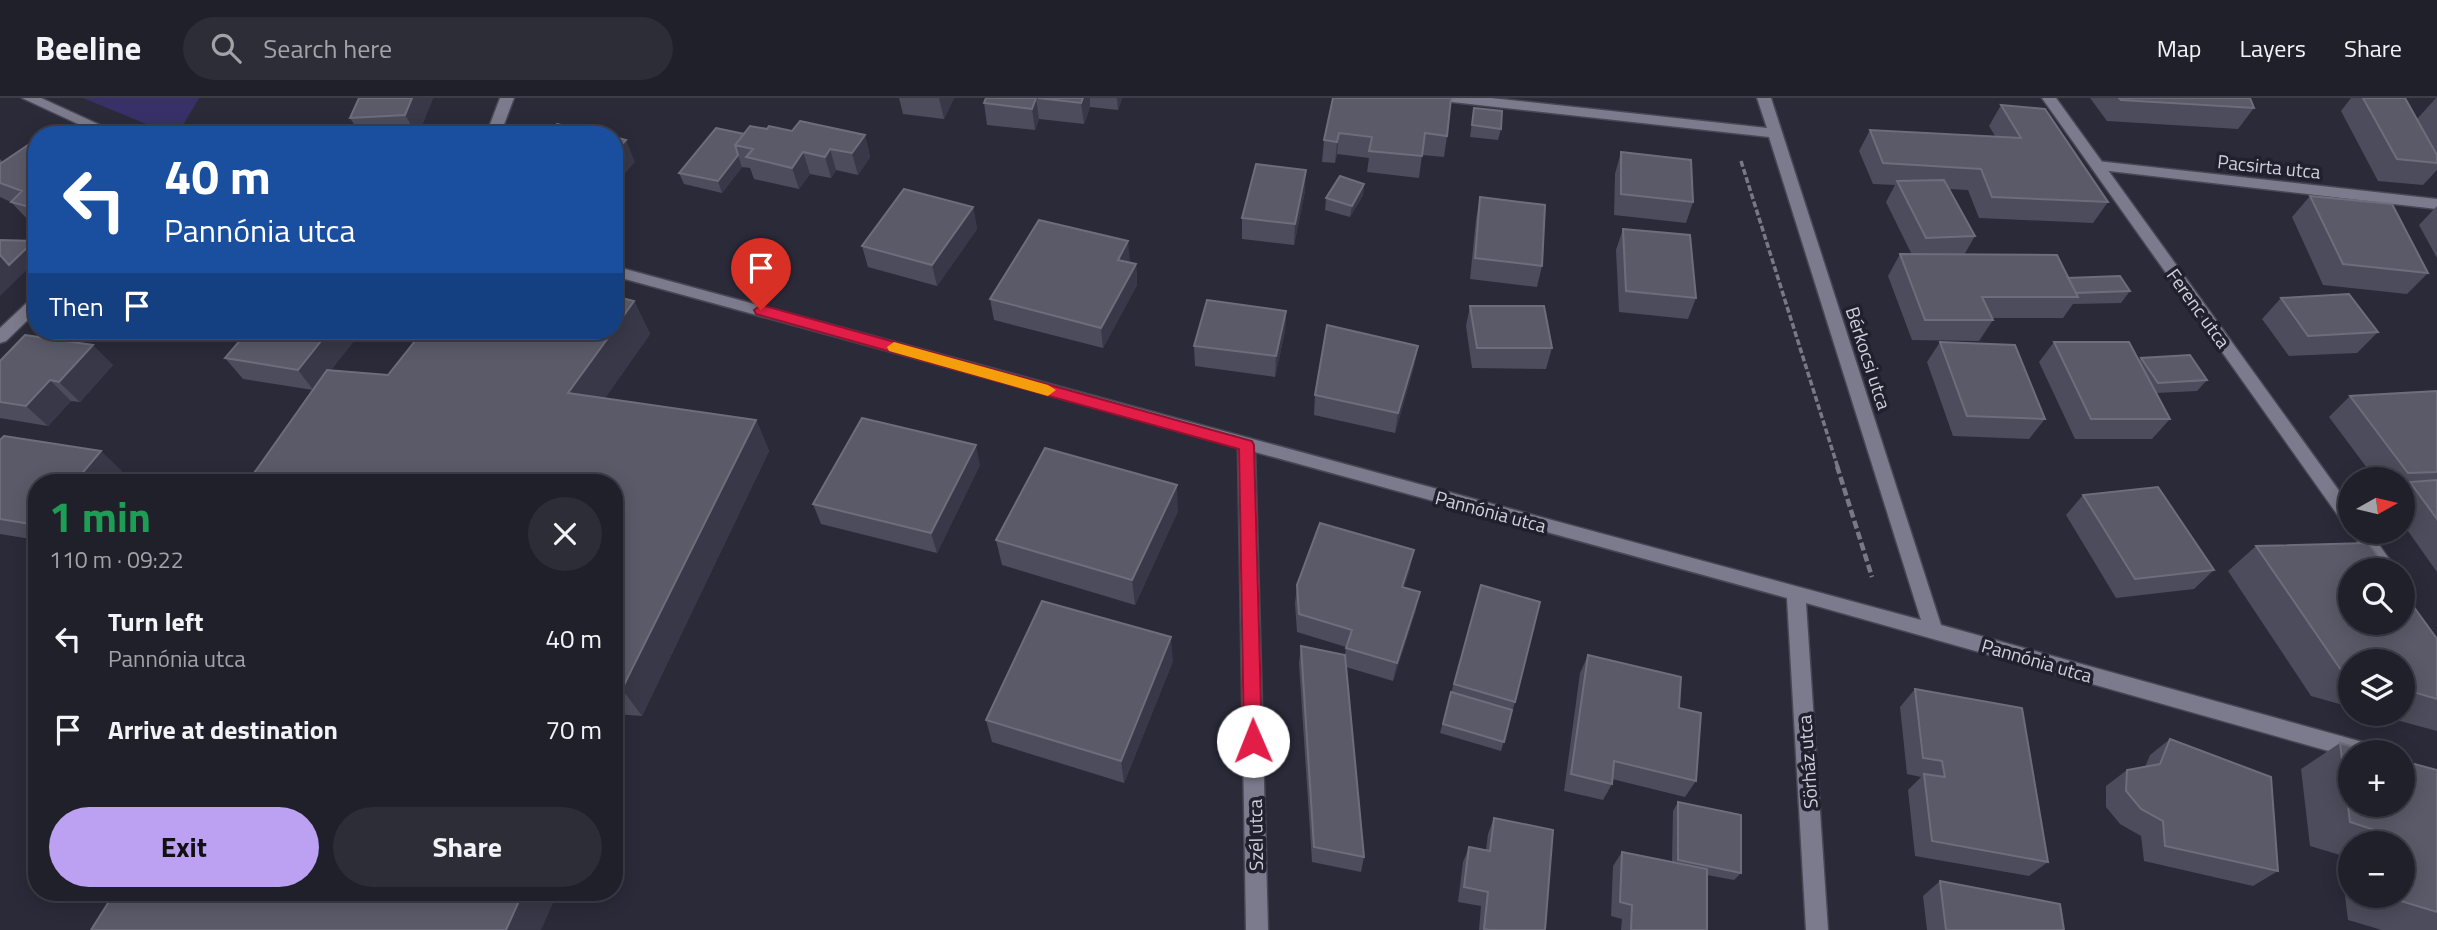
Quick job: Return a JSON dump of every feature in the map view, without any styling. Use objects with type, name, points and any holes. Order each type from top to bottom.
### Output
[{"type":"street","points":[[29,98],[94,126]]},
{"type":"street","points":[[496,126],[507,98]]},
{"type":"street","points":[[1452,98],[1774,133]]},
{"type":"street","name":"Bérkocsi utca","points":[[1763,98],[1934,632]]},
{"type":"street","name":"Ferenc utca","points":[[2049,98],[2338,502]]},
{"type":"street","name":"Pacsirta utca","points":[[2097,166],[2437,204]]},
{"type":"street","name":"Pannónia utca","points":[[623,273],[1796,593],[2338,744]]},
{"type":"street","points":[[0,337],[28,311]]},
{"type":"street","name":"Szél utca","points":[[1247,445],[1257,930]]},
{"type":"street","name":"Sörház utca","points":[[1796,593],[1817,930]]},
{"type":"path","points":[[1731,128],[1885,618]]},
{"type":"shaded area","points":[[83,98],[199,98],[182,126],[151,126]]},
{"type":"building","points":[[359,98],[412,98],[405,115],[350,118]]},
{"type":"building","points":[[986,98],[1036,98],[1032,109],[984,103]]},
{"type":"building","points":[[1038,98],[1083,98],[1081,103]]},
{"type":"building","points":[[1333,98],[1451,98],[1447,136],[1425,133],[1422,156],[1369,151],[1372,137],[1339,133],[1337,142],[1324,140]]},
{"type":"building","points":[[2119,98],[2250,98],[2254,108],[2121,100]]},
{"type":"building","points":[[2363,98],[2405,98],[2437,155],[2437,163],[2397,159]]},
{"type":"building","points":[[2001,105],[2045,109],[2108,202],[1992,197],[1981,169],[1883,163],[1870,130],[2021,138]]},
{"type":"building","points":[[1474,108],[1502,111],[1501,129],[1472,125]]},
{"type":"building","points":[[800,121],[865,135],[852,153],[830,149],[825,157],[803,152],[792,168],[746,157],[753,149],[735,145],[750,126],[767,129],[769,126],[792,131]]},
{"type":"building","points":[[716,128],[744,134],[735,145],[738,155],[718,181],[679,173]]},
{"type":"building","points":[[28,145],[28,207],[11,202],[22,191],[0,183],[0,164]]},
{"type":"building","points":[[1621,152],[1691,160],[1693,202],[1621,194]]},
{"type":"building","points":[[1256,164],[1306,170],[1295,224],[1242,218]]},
{"type":"building","points":[[1340,176],[1364,184],[1352,206],[1326,198]]},
{"type":"building","points":[[1944,180],[1975,236],[1926,238],[1897,181]]},
{"type":"building","points":[[904,189],[973,207],[932,265],[862,246]]},
{"type":"building","points":[[2310,196],[2392,204],[2428,273],[2343,264]]},
{"type":"building","points":[[1480,197],[1545,205],[1542,266],[1475,258]]},
{"type":"building","points":[[1039,220],[1128,241],[1118,260],[1136,264],[1101,328],[990,299]]},
{"type":"building","points":[[1623,229],[1690,235],[1696,298],[1626,291]]},
{"type":"building","points":[[0,240],[28,241],[28,247],[9,265],[0,255]]},
{"type":"building","points":[[1900,254],[2057,255],[2078,297],[1982,297],[1993,320],[1925,320]]},
{"type":"building","points":[[2120,276],[2130,291],[2076,293],[2068,278]]},
{"type":"building","points":[[2349,294],[2378,332],[2308,336],[2281,298]]},
{"type":"building","points":[[623,298],[634,301],[623,316]]},
{"type":"building","points":[[1207,300],[1286,311],[1276,356],[1194,346]]},
{"type":"building","points":[[1470,306],[1544,306],[1552,348],[1477,348]]},
{"type":"building","points":[[1327,325],[1418,346],[1398,413],[1315,395]]},
{"type":"building","points":[[25,335],[28,335],[28,340],[59,340],[93,345],[59,382],[50,380],[26,406],[0,402],[0,361]]},
{"type":"building","points":[[240,340],[322,340],[298,370],[225,358]]},
{"type":"building","points":[[416,340],[606,340],[568,393],[756,420],[623,687],[623,474],[253,474],[327,370],[388,375]]},
{"type":"building","points":[[1940,342],[2015,345],[2045,419],[1967,416]]},
{"type":"building","points":[[2054,342],[2129,342],[2170,419],[2091,419]]},
{"type":"building","points":[[2190,355],[2207,380],[2158,383],[2141,358]]},
{"type":"building","points":[[2437,391],[2437,472],[2415,473],[2415,467],[2403,467],[2350,396]]},
{"type":"building","points":[[862,418],[976,445],[931,533],[813,504]]},
{"type":"building","points":[[4,436],[101,451],[82,474],[28,474],[28,524],[0,519],[0,440]]},
{"type":"building","points":[[1045,448],[1177,485],[1132,580],[996,540]]},
{"type":"building","points":[[2437,480],[2437,519],[2415,489],[2415,482]]},
{"type":"building","points":[[2158,487],[2214,570],[2135,579],[2083,495]]},
{"type":"building","points":[[1320,523],[1414,550],[1402,587],[1420,592],[1397,663],[1346,648],[1352,630],[1299,614],[1297,585]]},
{"type":"building","points":[[2369,544],[2379,558],[2338,558],[2338,635],[2415,635],[2415,609],[2437,639],[2437,699],[2415,693],[2415,649],[2338,649],[2338,666],[2256,546]]},
{"type":"building","points":[[1481,585],[1540,602],[1515,702],[1454,684]]},
{"type":"building","points":[[1042,601],[1171,637],[1121,761],[986,720]]},
{"type":"building","points":[[1301,646],[1345,655],[1364,857],[1314,847]]},
{"type":"building","points":[[1588,655],[1681,677],[1679,708],[1701,713],[1696,781],[1614,761],[1612,784],[1571,774]]},
{"type":"building","points":[[1915,689],[2022,708],[2048,862],[1932,841],[1924,774],[1945,777],[1942,761],[1923,758]]},
{"type":"building","points":[[1451,692],[1512,710],[1504,742],[1443,724]]},
{"type":"building","points":[[2170,739],[2271,777],[2278,871],[2165,846],[2163,821],[2141,809],[2126,791],[2127,770],[2160,764]]},
{"type":"building","points":[[2415,764],[2437,770],[2437,912],[2415,905],[2415,831],[2378,831],[2350,822],[2349,817],[2415,817]]},
{"type":"building","points":[[1678,802],[1741,815],[1741,873],[1678,860]]},
{"type":"building","points":[[1494,818],[1553,830],[1545,930],[1484,929],[1488,892],[1464,887],[1469,847],[1490,851]]},
{"type":"building","points":[[1622,852],[1707,869],[1707,930],[1631,930],[1632,905],[1620,902]]},
{"type":"building","points":[[1940,881],[2060,904],[2064,930],[1946,930]]},
{"type":"building","points":[[109,901],[519,901],[506,930],[91,930]]},
{"type":"slow traffic","points":[[894,347],[1048,390]]},
{"type":"route","points":[[761,310],[1247,445],[1253,741]]}]
